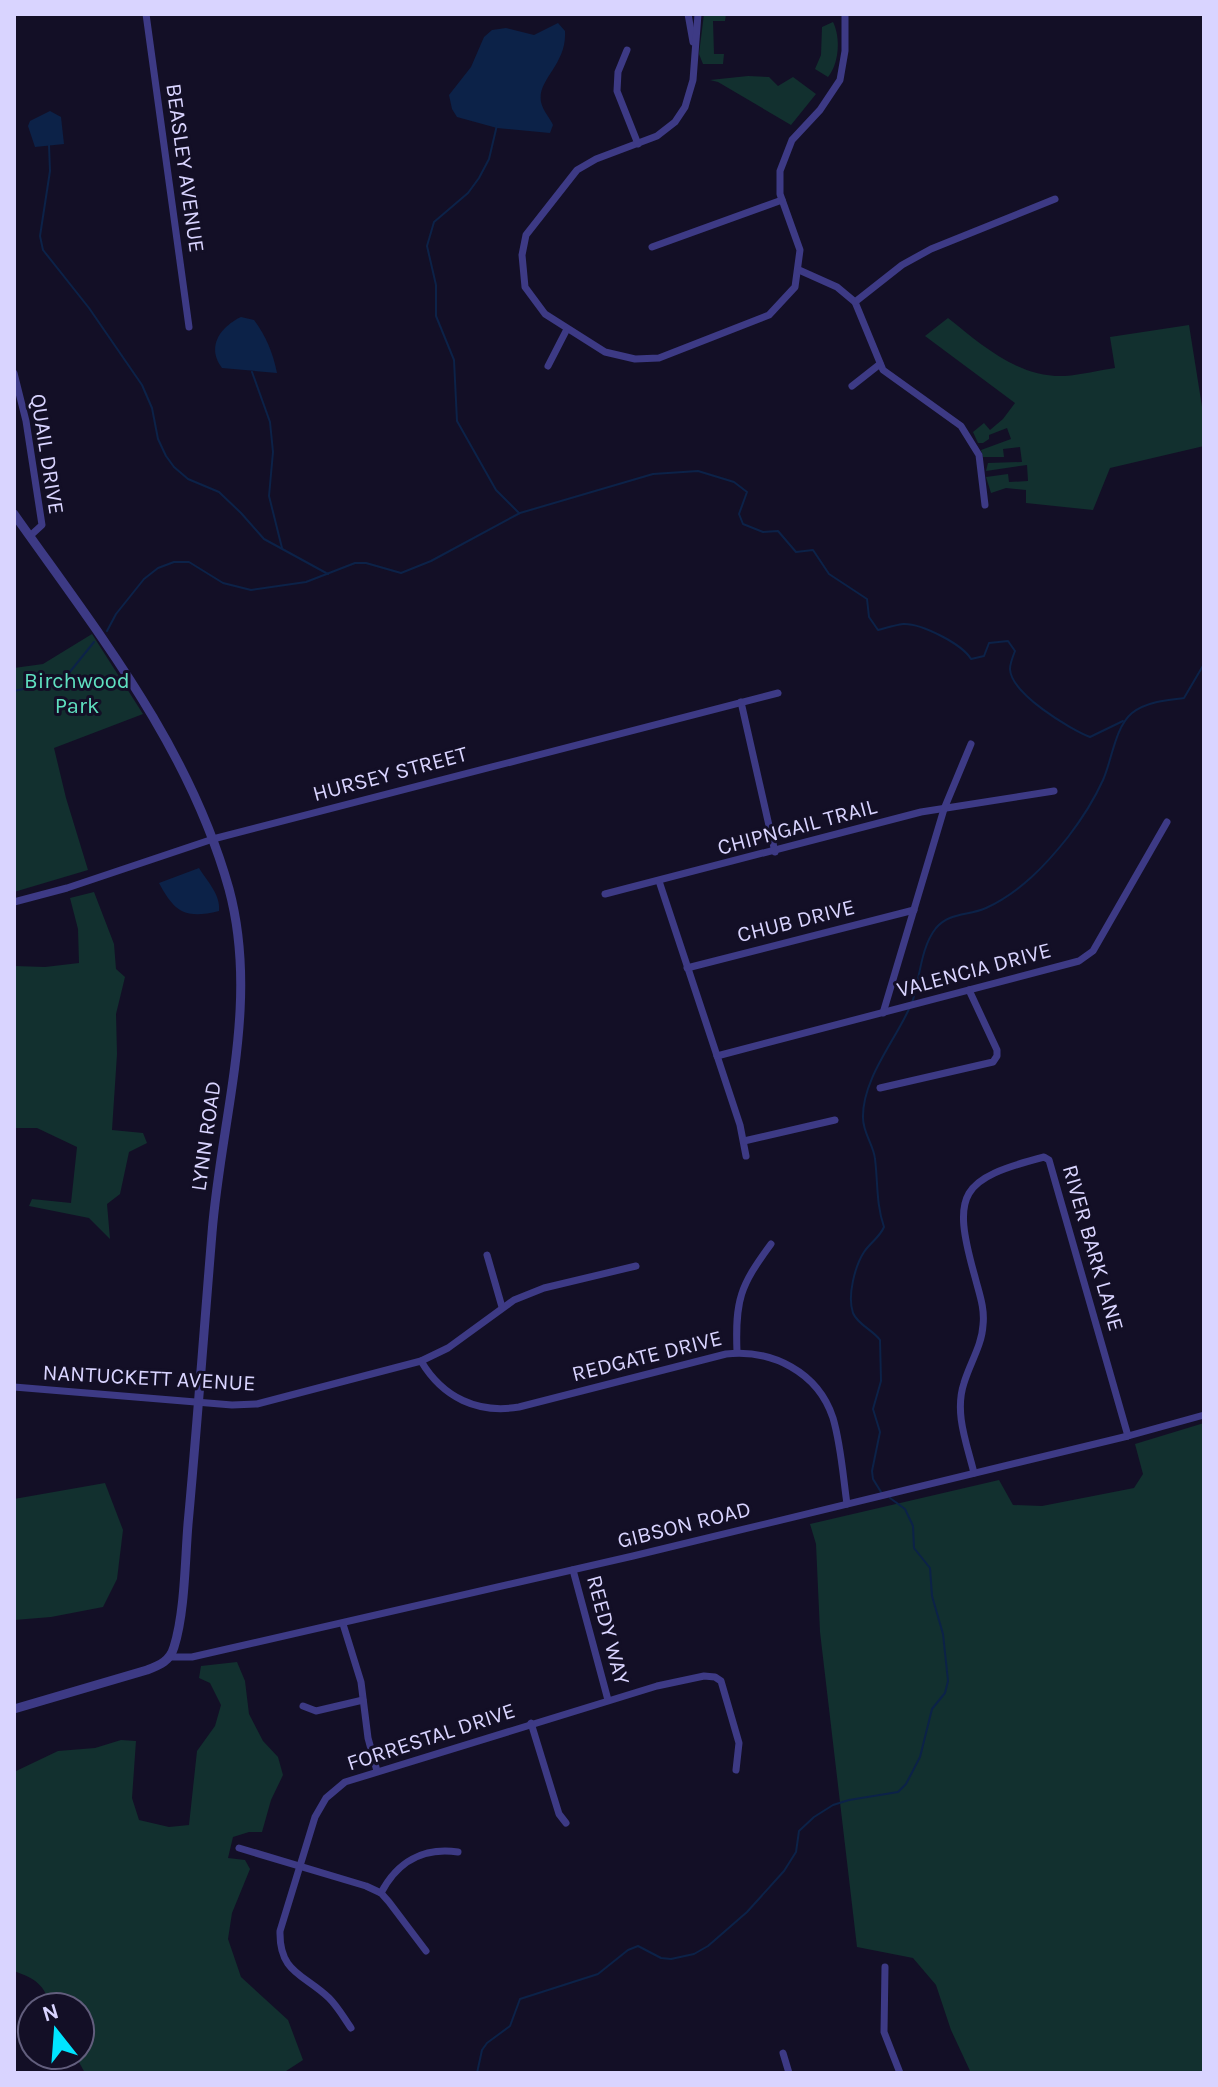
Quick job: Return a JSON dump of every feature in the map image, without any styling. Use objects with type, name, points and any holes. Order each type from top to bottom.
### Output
[{"type":"street","name":"BEASLEY AVENUE","points":[[146,14],[189,327]]},
{"type":"street","points":[[688,14],[694,44]]},
{"type":"street","points":[[698,14],[693,80],[685,107],[675,122],[657,136],[596,159],[577,170],[526,235],[522,255],[525,287],[545,314],[605,352],[635,359],[659,358],[769,315],[795,287],[800,250],[782,200],[780,171],[792,140],[820,110],[840,80],[845,51],[845,14]]},
{"type":"street","points":[[627,50],[618,72],[617,91],[638,144]]},
{"type":"street","points":[[855,302],[902,265],[931,249],[1055,199]]},
{"type":"street","points":[[652,247],[782,200]]},
{"type":"street","points":[[799,270],[837,287],[855,302],[883,370],[961,426],[979,455],[985,505]]},
{"type":"street","points":[[548,366],[567,329]]},
{"type":"street","points":[[852,386],[880,364]]},
{"type":"street","name":"QUAIL DRIVE","points":[[14,373],[26,421],[42,525],[30,536]]},
{"type":"street","name":"LYNN ROAD","points":[[14,514],[158,722],[188,779],[213,839],[237,923],[242,990],[240,1030],[214,1208],[178,1629],[169,1657]]},
{"type":"street","name":"HURSEY STREET","points":[[14,902],[67,888],[213,839],[778,693]]},
{"type":"street","points":[[741,702],[775,852]]},
{"type":"street","points":[[883,1013],[944,809],[971,744]]},
{"type":"street","name":"CHIPNGAIL TRAIL","points":[[605,894],[921,812],[1054,791]]},
{"type":"street","name":"VALENCIA DRIVE","points":[[717,1056],[1087,957],[1167,822]]},
{"type":"street","points":[[659,881],[744,1141],[746,1156]]},
{"type":"street","name":"CHUB DRIVE","points":[[687,968],[914,910]]},
{"type":"street","points":[[880,1088],[993,1062],[997,1050],[969,990]]},
{"type":"street","points":[[744,1141],[835,1120]]},
{"type":"street","name":"RIVER BARK LANE","points":[[974,1473],[960,1408],[964,1384],[981,1341],[984,1315],[963,1233],[963,1213],[974,1187],[990,1173],[1044,1157],[1049,1160],[1128,1436]]},
{"type":"street","points":[[737,1352],[736,1319],[741,1292],[771,1244]]},
{"type":"street","points":[[487,1255],[502,1307]]},
{"type":"street","name":"NANTUCKETT AVENUE","points":[[14,1387],[198,1403],[257,1404],[421,1361],[448,1348],[502,1307],[531,1292],[636,1266]]},
{"type":"street","name":"REDGATE DRIVE","points":[[421,1361],[446,1392],[467,1404],[494,1409],[519,1407],[737,1352],[762,1354],[803,1374],[820,1393],[833,1419],[847,1504]]},
{"type":"street","name":"GIBSON ROAD","points":[[169,1657],[192,1657],[343,1624],[1128,1436],[1204,1415]]},
{"type":"street","name":"REEDY WAY","points":[[573,1570],[608,1700]]},
{"type":"street","points":[[343,1624],[361,1682],[368,1738],[377,1771]]},
{"type":"street","points":[[14,1709],[147,1670],[169,1657]]},
{"type":"street","name":"FORRESTAL DRIVE","points":[[351,2028],[328,1997],[294,1972],[284,1956],[280,1931],[315,1817],[326,1798],[345,1782],[608,1700],[704,1676],[721,1681],[739,1743],[736,1770]]},
{"type":"street","points":[[303,1706],[316,1711],[363,1700]]},
{"type":"street","points":[[531,1723],[559,1814],[566,1823]]},
{"type":"street","points":[[239,1848],[381,1893],[426,1951]]},
{"type":"street","points":[[381,1893],[398,1868],[415,1856],[442,1850],[458,1852]]},
{"type":"street","points":[[885,1967],[884,2032],[900,2073]]},
{"type":"street","points":[[783,2053],[789,2073]]},
{"type":"green space","points":[[704,14],[726,14],[725,21],[713,21],[714,54],[724,54],[723,64],[703,64],[699,54]]},
{"type":"green space","points":[[833,22],[838,51],[828,77],[815,69],[821,55],[822,27]]},
{"type":"green space","points":[[769,77],[778,86],[793,77],[816,94],[791,125],[710,80]]},
{"type":"green space","points":[[948,318],[1016,366],[1032,372],[1065,376],[1115,368],[1110,337],[1189,325],[1204,419],[1204,446],[1110,468],[1093,510],[1026,503],[1026,490],[1006,488],[991,493],[986,477],[1008,474],[1009,482],[1028,481],[1027,465],[986,471],[988,463],[1022,462],[1020,447],[1003,449],[1004,457],[983,457],[981,450],[1011,439],[1007,428],[989,435],[983,443],[978,443],[973,432],[984,423],[990,430],[1015,403],[925,336]]},
{"type":"green space","name":"Birchwood Park","points":[[92,634],[143,714],[54,748],[88,870],[14,892],[14,668],[43,664]]},
{"type":"green space","points":[[94,892],[114,944],[116,969],[125,977],[116,1014],[112,1130],[143,1133],[147,1143],[129,1152],[120,1194],[107,1204],[110,1239],[89,1218],[29,1206],[32,1199],[71,1203],[77,1147],[37,1128],[14,1128],[14,966],[45,967],[79,963],[78,929],[70,898]]},
{"type":"green space","points":[[1204,1423],[1204,2073],[971,2073],[951,2030],[936,1985],[913,1958],[857,1947],[820,1632],[816,1544],[810,1524],[999,1480],[1013,1505],[1042,1506],[1134,1488],[1143,1474],[1135,1444]]},
{"type":"green space","points":[[105,1483],[123,1530],[117,1579],[103,1607],[14,1620],[14,1499]]},
{"type":"green space","points":[[237,1662],[245,1681],[249,1714],[263,1741],[278,1757],[283,1775],[271,1800],[262,1832],[233,1837],[228,1858],[245,1860],[250,1869],[232,1913],[228,1939],[241,1977],[288,2020],[303,2060],[283,2073],[85,2073],[96,2071],[96,1991],[44,1991],[38,1983],[14,1971],[14,1772],[58,1751],[95,1748],[121,1740],[136,1741],[132,1798],[139,1820],[169,1827],[189,1825],[197,1751],[215,1726],[221,1705],[210,1683],[199,1678],[201,1666]]},
{"type":"water","points":[[558,23],[565,31],[562,53],[541,94],[542,105],[553,125],[550,133],[497,128],[457,117],[449,95],[471,67],[484,37],[492,30],[506,28],[534,35]]},
{"type":"water","points":[[50,111],[61,117],[64,144],[35,147],[28,126],[30,121]]},
{"type":"water","points":[[241,317],[254,320],[258,326],[277,373],[222,368],[217,360],[215,345],[227,326]]},
{"type":"water","points":[[199,868],[216,894],[219,911],[190,914],[183,911],[170,901],[159,883]]},
{"type":"waterway","points":[[497,125],[489,159],[479,178],[468,193],[434,222],[427,246],[436,285],[436,316],[454,360],[457,421],[496,490],[519,513]]},
{"type":"waterway","points":[[49,145],[50,171],[40,236],[43,250],[89,308],[142,385],[166,456],[188,479],[219,492],[264,539],[328,574]]},
{"type":"waterway","points":[[252,372],[270,422],[273,452],[269,496],[282,548]]},
{"type":"waterway","points":[[107,631],[116,614],[144,579],[158,568],[174,562],[189,562],[223,583],[251,590],[306,582],[355,563],[401,573],[431,561],[520,513],[653,474],[698,471],[734,482],[747,492],[739,514],[743,524],[763,532],[778,531],[796,552],[813,550],[829,574],[867,599],[869,617],[878,630],[903,624],[920,627],[950,641],[971,659],[984,656],[989,643],[1008,641],[1015,651],[1010,667],[1013,679],[1043,709],[1090,737],[1123,721]]},
{"type":"waterway","points":[[14,691],[41,685],[69,673],[94,642]]},
{"type":"waterway","points":[[912,1003],[923,954],[936,928],[947,919],[998,902],[1041,868],[1068,837],[1091,802],[1103,780],[1126,719],[1150,704],[1184,698],[1204,664]]},
{"type":"waterway","points":[[881,1492],[872,1471],[880,1432],[873,1409],[881,1381],[880,1340],[855,1317],[851,1298],[861,1258],[884,1227],[878,1201],[874,1154],[863,1124],[864,1104],[873,1076],[909,1009]]},
{"type":"waterway","points":[[477,2073],[482,2050],[510,2026],[520,1999],[598,1974],[628,1950],[638,1946],[661,1958],[694,1954],[708,1946],[747,1912],[784,1871],[796,1852],[799,1831],[814,1817],[833,1805],[898,1792],[906,1784],[920,1757],[932,1709],[945,1693],[948,1681],[943,1634],[932,1596],[930,1568],[914,1548],[913,1526],[905,1509],[890,1498]]}]
